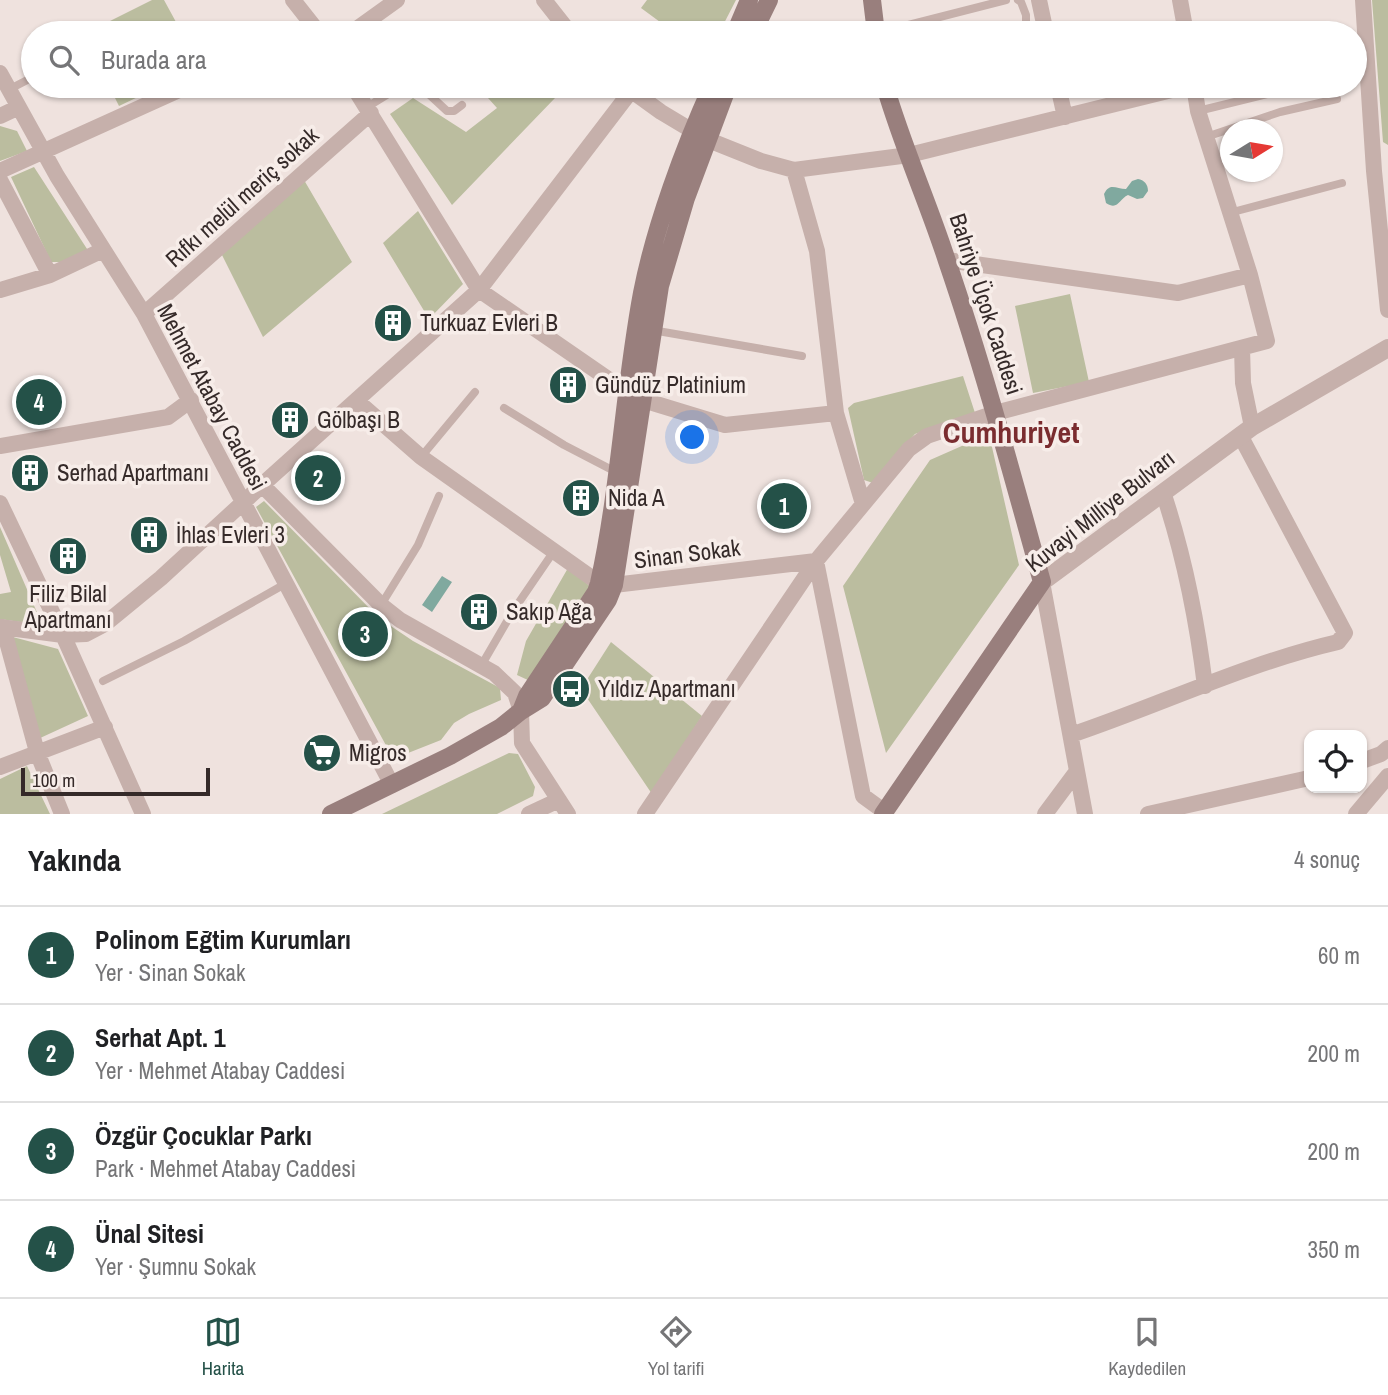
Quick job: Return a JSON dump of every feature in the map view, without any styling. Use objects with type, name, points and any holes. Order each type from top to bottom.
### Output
[{"type":"main road","points":[[740,21],[749,0]]},
{"type":"main road","points":[[759,21],[769,0]]},
{"type":"main road","points":[[872,0],[875,21]]},
{"type":"main road","points":[[606,584],[616,472],[709,98]]},
{"type":"main road","points":[[331,814],[393,785],[509,722],[520,711],[541,698],[598,617],[606,584],[635,396],[642,291],[658,234],[699,134],[721,98]]},
{"type":"main road","name":"Bahriye Üçok Caddesi","points":[[888,98],[947,260],[995,413],[1042,582]]},
{"type":"main road","name":"Kuvayi Milliye Bulvarı","points":[[884,813],[1042,582]]},
{"type":"street","points":[[293,0],[306,21]]},
{"type":"street","points":[[368,21],[397,0]]},
{"type":"street","points":[[544,0],[561,21]]},
{"type":"street","points":[[1039,0],[1043,21]]},
{"type":"street","points":[[1180,0],[1184,21]]},
{"type":"street","points":[[1363,0],[1365,21]]},
{"type":"street","points":[[1367,37],[1381,168],[1388,310]]},
{"type":"street","name":"Mehmet Atabay Caddesi","points":[[0,73],[17,108],[144,314],[393,785]]},
{"type":"street","points":[[0,171],[162,98]]},
{"type":"street","points":[[361,98],[479,290],[635,396],[725,425],[836,413]]},
{"type":"street","points":[[62,814],[37,752],[1,627],[63,635],[86,634],[105,624],[161,578],[479,290],[621,98]]},
{"type":"street","points":[[643,98],[699,134],[761,161],[794,170],[909,155],[1140,98]]},
{"type":"street","points":[[1061,98],[1065,117]]},
{"type":"street","points":[[645,814],[817,561],[909,449],[927,436],[995,413],[1266,341],[1250,275],[1196,98]]},
{"type":"street","points":[[0,116],[17,108]]},
{"type":"street","name":"Rıfkı melül meriç sokak","points":[[144,314],[369,110]]},
{"type":"street","points":[[794,170],[817,251],[836,413],[863,503]]},
{"type":"street","points":[[0,180],[50,275]]},
{"type":"street","points":[[0,290],[50,275],[103,250]]},
{"type":"street","points":[[947,260],[1178,293],[1250,275]]},
{"type":"street","points":[[1071,735],[1295,652],[1338,642],[1345,633],[1246,431],[1242,348]]},
{"type":"street","name":"Kuvayi Milliye Bulvarı","points":[[1042,582],[1246,431],[1388,348]]},
{"type":"street","points":[[0,446],[168,416],[191,400]]},
{"type":"street","points":[[357,401],[421,457],[554,551],[606,584]]},
{"type":"street","points":[[262,485],[381,605],[400,620],[481,666],[505,682],[515,694],[520,711],[522,743],[564,807],[534,813]]},
{"type":"street","points":[[1163,492],[1176,532],[1199,634],[1205,686]]},
{"type":"street","points":[[0,503],[143,814]]},
{"type":"street","points":[[817,561],[863,796],[884,813]]},
{"type":"street","name":"Sinan Sokak","points":[[606,584],[817,561]]},
{"type":"street","points":[[1042,582],[1085,814]]},
{"type":"street","points":[[0,767],[105,727]]},
{"type":"street","points":[[1367,759],[1388,748]]},
{"type":"street","points":[[1045,814],[1077,771]]},
{"type":"street","points":[[1356,814],[1388,776]]},
{"type":"street","points":[[1148,814],[1304,779]]},
{"type":"lane","points":[[923,21],[1006,0]]},
{"type":"lane","points":[[1018,0],[1026,21]]},
{"type":"lane","points":[[8,90],[21,83]]},
{"type":"lane","points":[[369,110],[385,98]]},
{"type":"lane","points":[[433,98],[447,111],[454,111],[462,105]]},
{"type":"lane","points":[[1198,110],[1249,98]]},
{"type":"lane","points":[[1206,137],[1280,112],[1337,99]]},
{"type":"lane","points":[[1229,213],[1342,183]]},
{"type":"lane","points":[[652,330],[802,356]]},
{"type":"lane","points":[[421,457],[475,392]]},
{"type":"lane","points":[[504,408],[616,472]]},
{"type":"lane","points":[[381,605],[418,545],[439,496]]},
{"type":"lane","points":[[481,666],[513,611],[554,551]]},
{"type":"lane","points":[[103,681],[184,641],[285,583]]},
{"type":"green space","points":[[152,0],[164,0],[175,21],[110,21]]},
{"type":"green space","points":[[647,0],[736,0],[725,21],[659,21],[641,8]]},
{"type":"green space","points":[[1372,0],[1388,0],[1388,145],[1383,142]]},
{"type":"green space","points":[[115,98],[136,98],[119,106]]},
{"type":"green space","points":[[413,98],[466,132],[497,108],[488,98],[555,98],[452,205],[390,114]]},
{"type":"green space","points":[[0,126],[17,131],[27,151],[0,161]]},
{"type":"green space","points":[[34,167],[89,252],[69,262],[51,262],[11,177]]},
{"type":"green space","points":[[304,180],[352,262],[263,337],[221,253]]},
{"type":"green space","points":[[418,211],[463,284],[429,319],[383,243]]},
{"type":"green space","points":[[1070,294],[1089,382],[1033,393],[1015,306]]},
{"type":"green space","points":[[963,376],[975,413],[915,434],[873,483],[864,480],[848,408],[854,403]]},
{"type":"green space","points":[[989,434],[1019,565],[886,753],[843,586],[930,460]]},
{"type":"green space","points":[[264,501],[379,618],[413,641],[500,688],[501,700],[454,723],[441,740],[403,755],[388,749],[256,507]]},
{"type":"green space","points":[[0,527],[39,617],[36,622],[0,619],[0,594],[11,592],[0,555]]},
{"type":"green space","points":[[568,568],[592,588],[530,681],[517,675],[526,641]]},
{"type":"green space","points":[[9,636],[58,649],[88,716],[38,739]]},
{"type":"green space","points":[[611,642],[702,716],[652,794],[581,689]]},
{"type":"green space","points":[[509,753],[518,754],[535,787],[533,796],[497,814],[382,814]]},
{"type":"green space","points":[[27,766],[50,814],[0,814],[0,779]]},
{"type":"water","points":[[1132,181],[1144,181],[1147,186],[1148,191],[1143,198],[1137,199],[1128,195],[1116,205],[1106,203],[1104,194],[1109,188],[1126,189]]},
{"type":"water","points":[[442,576],[452,582],[432,612],[422,605]]},
{"type":"place","name":"Turkuaz Evleri B","points":[[393,323]]},
{"type":"place","name":"Gündüz Platinium","points":[[568,385]]},
{"type":"place","name":"Ünal Sitesi","points":[[39,402]]},
{"type":"place","name":"Gölbaşı B","points":[[290,420]]},
{"type":"place","name":"Serhad Apartmanı","points":[[30,473]]},
{"type":"place","name":"Serhat Apt. 1","points":[[318,478]]},
{"type":"place","name":"Nida A","points":[[581,498]]},
{"type":"place","name":"Polinom Eğtim Kurumları","points":[[784,506]]},
{"type":"place","name":"İhlas Evleri 3","points":[[149,535]]},
{"type":"place","name":"Filiz Bilal Apartmanı","points":[[68,556]]},
{"type":"place","name":"Sakıp Ağa","points":[[479,612]]},
{"type":"place","name":"Özgür Çocuklar Parkı","points":[[365,634]]},
{"type":"place","name":"Yıldız Apartmanı","points":[[571,689]]},
{"type":"place","name":"Migros","points":[[322,753]]},
{"type":"district","name":"Cumhuriyet","points":[[1011,433]]}]
